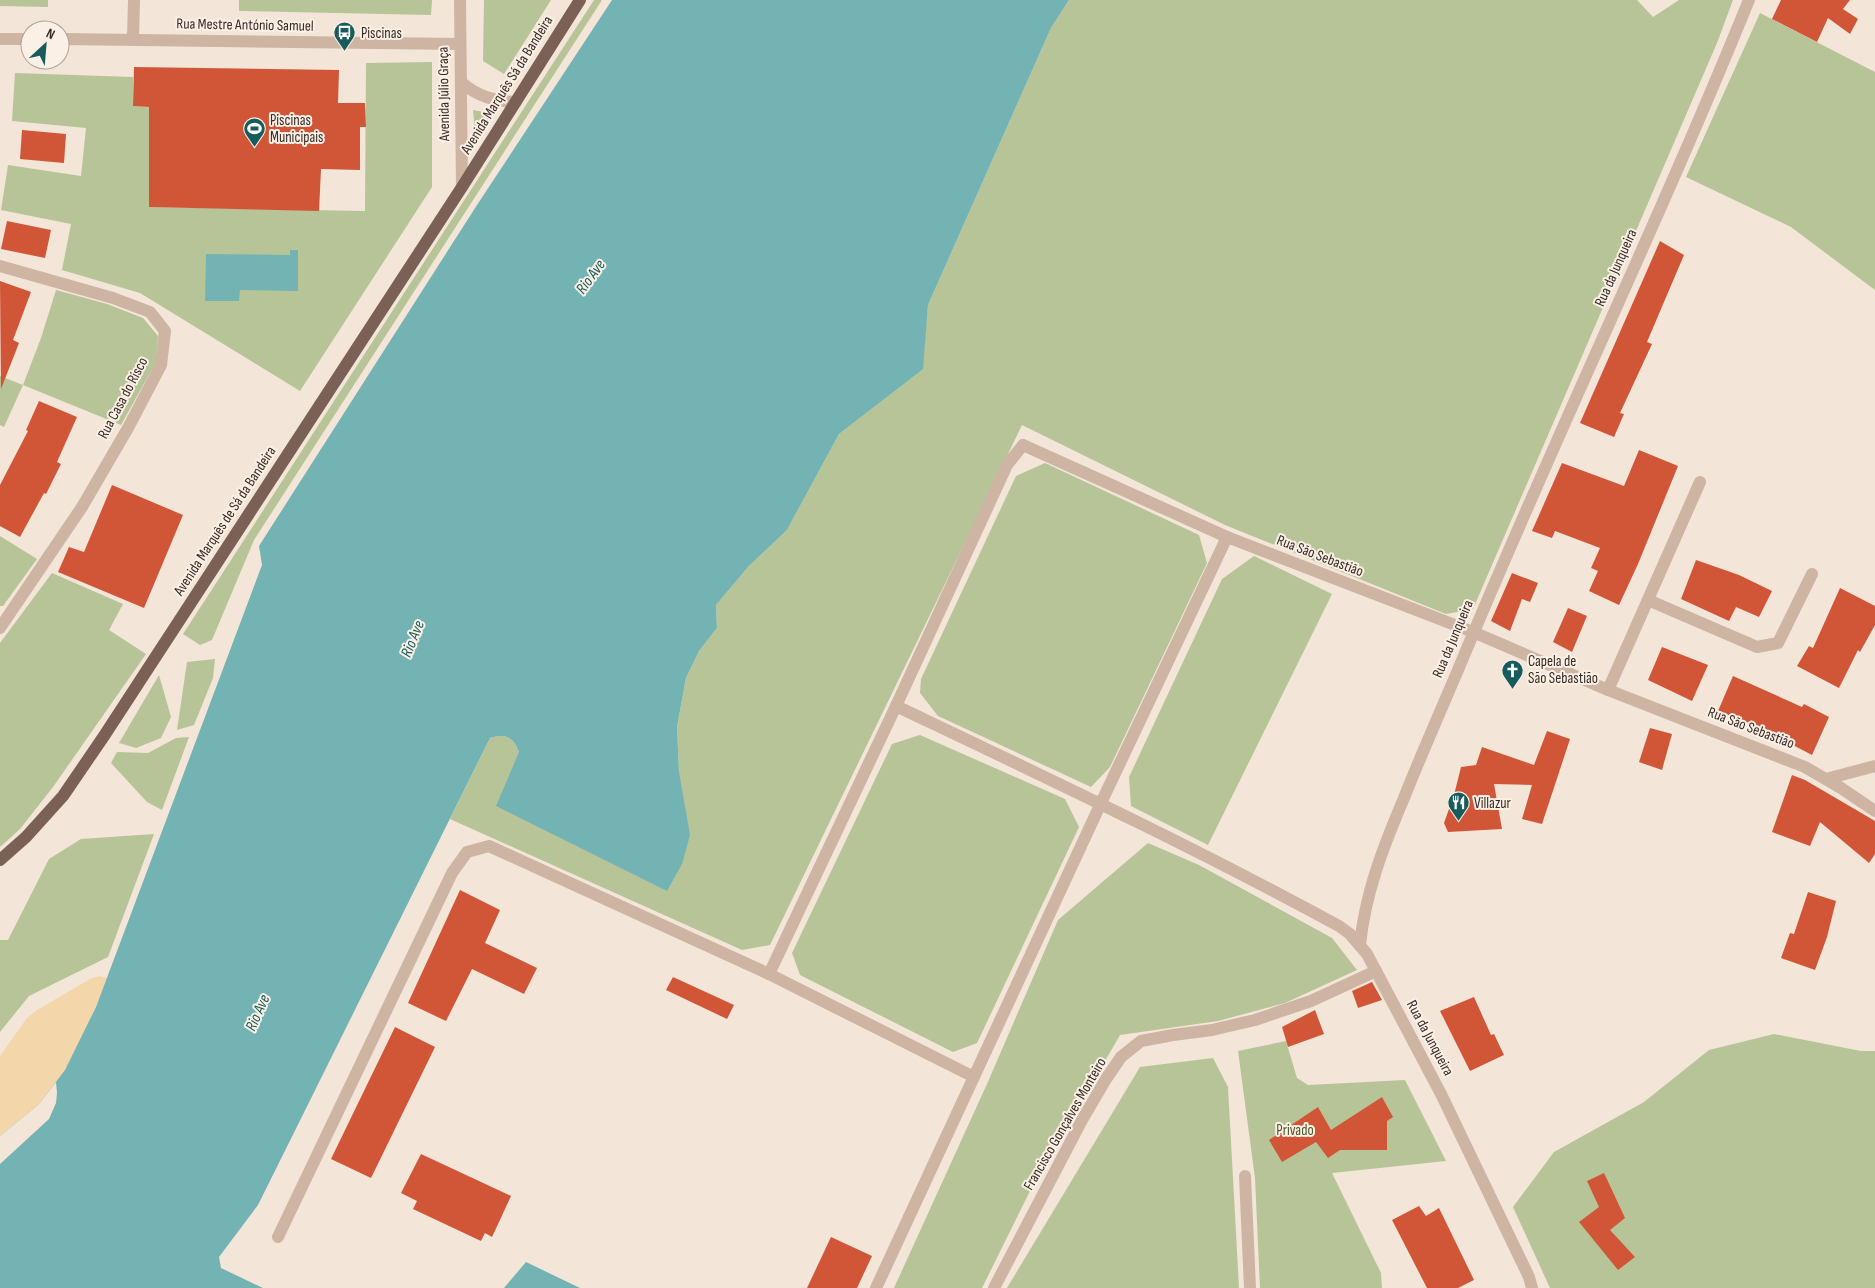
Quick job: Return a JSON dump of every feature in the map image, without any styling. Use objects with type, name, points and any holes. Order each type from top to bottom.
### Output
[{"type":"main road","name":"Avenida Marquês Sá da Bandeira","points":[[462,187],[580,0]]},
{"type":"main road","name":"Avenida Marquês de Sá da Bandeira","points":[[0,860],[26,837],[63,796],[462,187]]},
{"type":"street","points":[[133,39],[134,0]]},
{"type":"street","name":"Avenida Júlio Graça","points":[[460,0],[462,187]]},
{"type":"street","name":"Rua da Junqueira","points":[[1532,1288],[1529,1277],[1441,1094],[1376,971],[1360,945],[1362,921],[1374,873],[1393,822],[1473,632],[1693,134],[1749,0]]},
{"type":"street","points":[[0,39],[20,39]]},
{"type":"street","name":"Rua Mestre António Samuel","points":[[70,39],[460,44]]},
{"type":"street","points":[[461,82],[471,91],[485,98],[516,102]]},
{"type":"street","name":"Rua Casa do Risco","points":[[0,266],[113,298],[150,312],[166,331],[161,365],[128,428],[82,507],[38,575],[0,628]]},
{"type":"street","name":"Rua São Sebastião","points":[[896,706],[1007,464],[1023,446],[1227,537],[1473,632],[1608,690],[1805,767],[1875,811]]},
{"type":"street","points":[[1608,690],[1700,482]]},
{"type":"street","points":[[876,1288],[1101,803],[1227,537]]},
{"type":"street","points":[[1648,600],[1757,647],[1778,643],[1812,574]]},
{"type":"street","points":[[769,974],[896,706],[1192,848],[1339,926],[1360,945]]},
{"type":"street","points":[[1826,779],[1875,766]]},
{"type":"street","points":[[278,1237],[452,873],[467,852],[489,846],[769,974],[974,1077]]},
{"type":"street","name":"Francisco Gonçalves Monteiro","points":[[994,1288],[1082,1120],[1106,1079],[1122,1057],[1141,1041],[1212,1030],[1255,1020],[1311,1001],[1376,971]]},
{"type":"street","points":[[1245,1176],[1250,1288]]},
{"type":"green space","points":[[0,0],[48,0],[48,7],[0,6]]},
{"type":"green space","points":[[239,0],[432,0],[431,15],[239,11]]},
{"type":"green space","points":[[484,0],[551,0],[504,74],[483,61]]},
{"type":"green space","points":[[594,0],[602,0],[254,540],[212,640],[200,645],[183,634]]},
{"type":"green space","points":[[1069,0],[1637,0],[1653,17],[1679,0],[1733,0],[1717,43],[1473,609],[1446,614],[1225,525],[1022,425],[770,945],[742,950],[450,819],[490,738],[504,736],[512,740],[519,752],[679,772],[677,727],[686,678],[699,651],[717,628],[716,605],[749,566],[787,530],[839,434],[922,369],[928,305],[1051,28]]},
{"type":"green space","points":[[1760,13],[1875,72],[1875,290],[1791,227],[1686,177]]},
{"type":"green space","points":[[432,62],[432,187],[300,391],[140,293],[62,270],[71,224],[1,210],[8,165],[81,176],[86,128],[12,121],[15,73],[133,77],[133,106],[149,107],[149,207],[365,211],[366,63]]},
{"type":"green space","points":[[473,110],[494,114],[476,141]]},
{"type":"green space","points":[[56,290],[107,304],[143,318],[158,336],[156,362],[121,425],[23,385],[41,338]]},
{"type":"green space","points":[[0,376],[23,385],[4,427],[0,425]]},
{"type":"green space","points":[[1045,463],[1199,535],[1207,563],[1110,767],[1091,787],[938,716],[920,693],[921,679],[1016,476]]},
{"type":"green space","points":[[0,536],[37,559],[3,606],[0,606]]},
{"type":"green space","points":[[1254,556],[1332,594],[1208,845],[1131,806],[1129,777],[1222,579]]},
{"type":"green space","points":[[52,573],[123,604],[109,630],[146,654],[53,787],[20,829],[0,847],[0,643]]},
{"type":"green space","points":[[215,659],[213,678],[194,725],[177,730],[187,662]]},
{"type":"green space","points":[[159,675],[171,717],[161,738],[136,748],[119,743]]},
{"type":"green space","points":[[920,735],[1065,799],[1079,827],[977,1043],[953,1052],[800,975],[792,953],[892,744]]},
{"type":"green space","points":[[189,737],[162,810],[147,802],[111,763],[117,752],[148,753],[176,738]]},
{"type":"green space","points":[[154,834],[108,957],[29,996],[0,1032],[0,940],[8,940],[49,859],[81,839]]},
{"type":"green space","points":[[1148,843],[1199,865],[1332,938],[1357,970],[1285,1003],[1218,1021],[1120,1035],[1030,1191],[982,1288],[894,1288],[987,1084],[1058,920]]},
{"type":"green space","points":[[1774,1034],[1861,1051],[1875,1051],[1875,1288],[1550,1288],[1513,1207],[1554,1152],[1644,1102],[1709,1050]]},
{"type":"green space","name":"Privado","points":[[1286,1041],[1297,1078],[1308,1085],[1405,1080],[1446,1161],[1332,1173],[1381,1273],[1382,1288],[1260,1288],[1255,1178],[1238,1051]]},
{"type":"green space","points":[[1213,1058],[1228,1087],[1239,1288],[1007,1288],[1140,1067]]},
{"type":"sand","points":[[99,976],[107,978],[87,1028],[61,1076],[39,1104],[0,1136],[0,1056],[27,1018],[37,1010],[90,979]]},
{"type":"water","name":"Rio Ave","points":[[612,0],[1069,0],[1051,28],[928,305],[923,369],[839,434],[787,530],[749,566],[716,605],[717,628],[699,651],[686,678],[677,727],[679,772],[690,835],[682,864],[667,891],[496,806],[519,752],[512,740],[504,736],[490,738],[258,1205],[219,1257],[221,1268],[263,1288],[0,1288],[0,1136],[39,1104],[65,1070],[96,1007],[262,565],[259,546],[477,205]]},
{"type":"water","points":[[290,250],[298,250],[298,291],[240,290],[239,301],[205,301],[206,254],[290,255]]},
{"type":"water","points":[[526,1262],[580,1288],[504,1288]]},
{"type":"pier","points":[[56,1082],[56,1103],[49,1119],[0,1164],[0,1136],[39,1104]]},
{"type":"building","points":[[1781,0],[1850,0],[1843,9],[1858,19],[1850,34],[1828,18],[1817,42],[1772,19]]},
{"type":"building","name":"Piscinas Municipais","points":[[134,67],[339,70],[338,103],[365,103],[366,127],[360,127],[360,170],[321,169],[319,211],[149,207],[149,107],[133,106]]},
{"type":"building","points":[[22,130],[66,134],[64,163],[20,159]]},
{"type":"building","points":[[7,221],[51,230],[45,258],[1,249]]},
{"type":"building","points":[[1660,241],[1684,255],[1647,342],[1652,344],[1620,413],[1624,414],[1614,437],[1580,423]]},
{"type":"building","points":[[0,281],[31,292],[13,340],[19,343],[1,389]]},
{"type":"building","points":[[39,401],[77,417],[57,462],[61,464],[46,494],[44,493],[20,537],[0,526],[0,485],[28,431],[26,430]]},
{"type":"building","points":[[1639,450],[1678,466],[1619,605],[1589,591],[1598,571],[1591,568],[1600,548],[1555,531],[1552,538],[1532,531],[1562,463],[1624,486]]},
{"type":"building","points":[[112,485],[183,515],[144,608],[58,572],[69,547],[84,552]]},
{"type":"building","points":[[1696,560],[1739,575],[1772,591],[1759,617],[1736,607],[1729,621],[1681,599]]},
{"type":"building","points":[[1512,573],[1538,583],[1530,602],[1522,599],[1510,631],[1491,621]]},
{"type":"building","points":[[1840,588],[1875,606],[1875,625],[1860,652],[1858,650],[1839,688],[1797,666],[1809,646],[1813,648]]},
{"type":"building","points":[[1568,608],[1587,616],[1572,652],[1553,642]]},
{"type":"building","points":[[1662,647],[1708,665],[1692,701],[1648,680]]},
{"type":"building","points":[[1733,676],[1802,707],[1804,704],[1829,717],[1812,755],[1789,743],[1791,739],[1718,711]]},
{"type":"building","points":[[1650,728],[1672,734],[1662,770],[1639,762]]},
{"type":"building","points":[[1547,731],[1570,739],[1542,824],[1522,819],[1532,785],[1494,784],[1502,829],[1448,832],[1444,823],[1461,767],[1476,765],[1482,747],[1534,765]]},
{"type":"building","points":[[1792,775],[1805,780],[1875,821],[1875,854],[1869,863],[1820,822],[1810,846],[1772,832]]},
{"type":"building","points":[[460,890],[500,910],[485,943],[537,968],[524,994],[472,969],[446,1021],[408,1003]]},
{"type":"building","points":[[1808,892],[1836,901],[1827,937],[1815,970],[1781,958],[1790,933],[1794,934]]},
{"type":"building","points":[[673,977],[734,1005],[727,1019],[666,990]]},
{"type":"building","points":[[1372,982],[1382,1000],[1358,1008],[1352,991]]},
{"type":"building","points":[[1474,997],[1491,1035],[1494,1034],[1504,1055],[1470,1071],[1440,1011]]},
{"type":"building","points":[[1315,1010],[1324,1034],[1288,1047],[1282,1027]]},
{"type":"building","points":[[395,1027],[435,1047],[371,1178],[331,1159]]},
{"type":"building","points":[[1382,1097],[1393,1117],[1387,1121],[1387,1150],[1340,1150],[1328,1158],[1316,1142],[1282,1162],[1269,1140],[1318,1107],[1331,1130]]},
{"type":"building","points":[[421,1154],[511,1196],[492,1237],[485,1233],[481,1241],[413,1209],[417,1201],[401,1193]]},
{"type":"building","points":[[1604,1173],[1625,1218],[1610,1230],[1635,1257],[1618,1270],[1579,1222],[1599,1207],[1587,1181]]},
{"type":"building","points":[[1419,1206],[1426,1216],[1439,1208],[1474,1280],[1458,1288],[1427,1288],[1392,1220]]},
{"type":"building","points":[[831,1237],[872,1256],[857,1288],[807,1288]]},
{"type":"place","name":"Piscinas","points":[[345,52]]},
{"type":"place","name":"Piscinas Municipais","points":[[254,148]]},
{"type":"place","name":"Capela de São Sebastião","points":[[1512,689]]},
{"type":"place","name":"Villazur","points":[[1458,822]]}]
